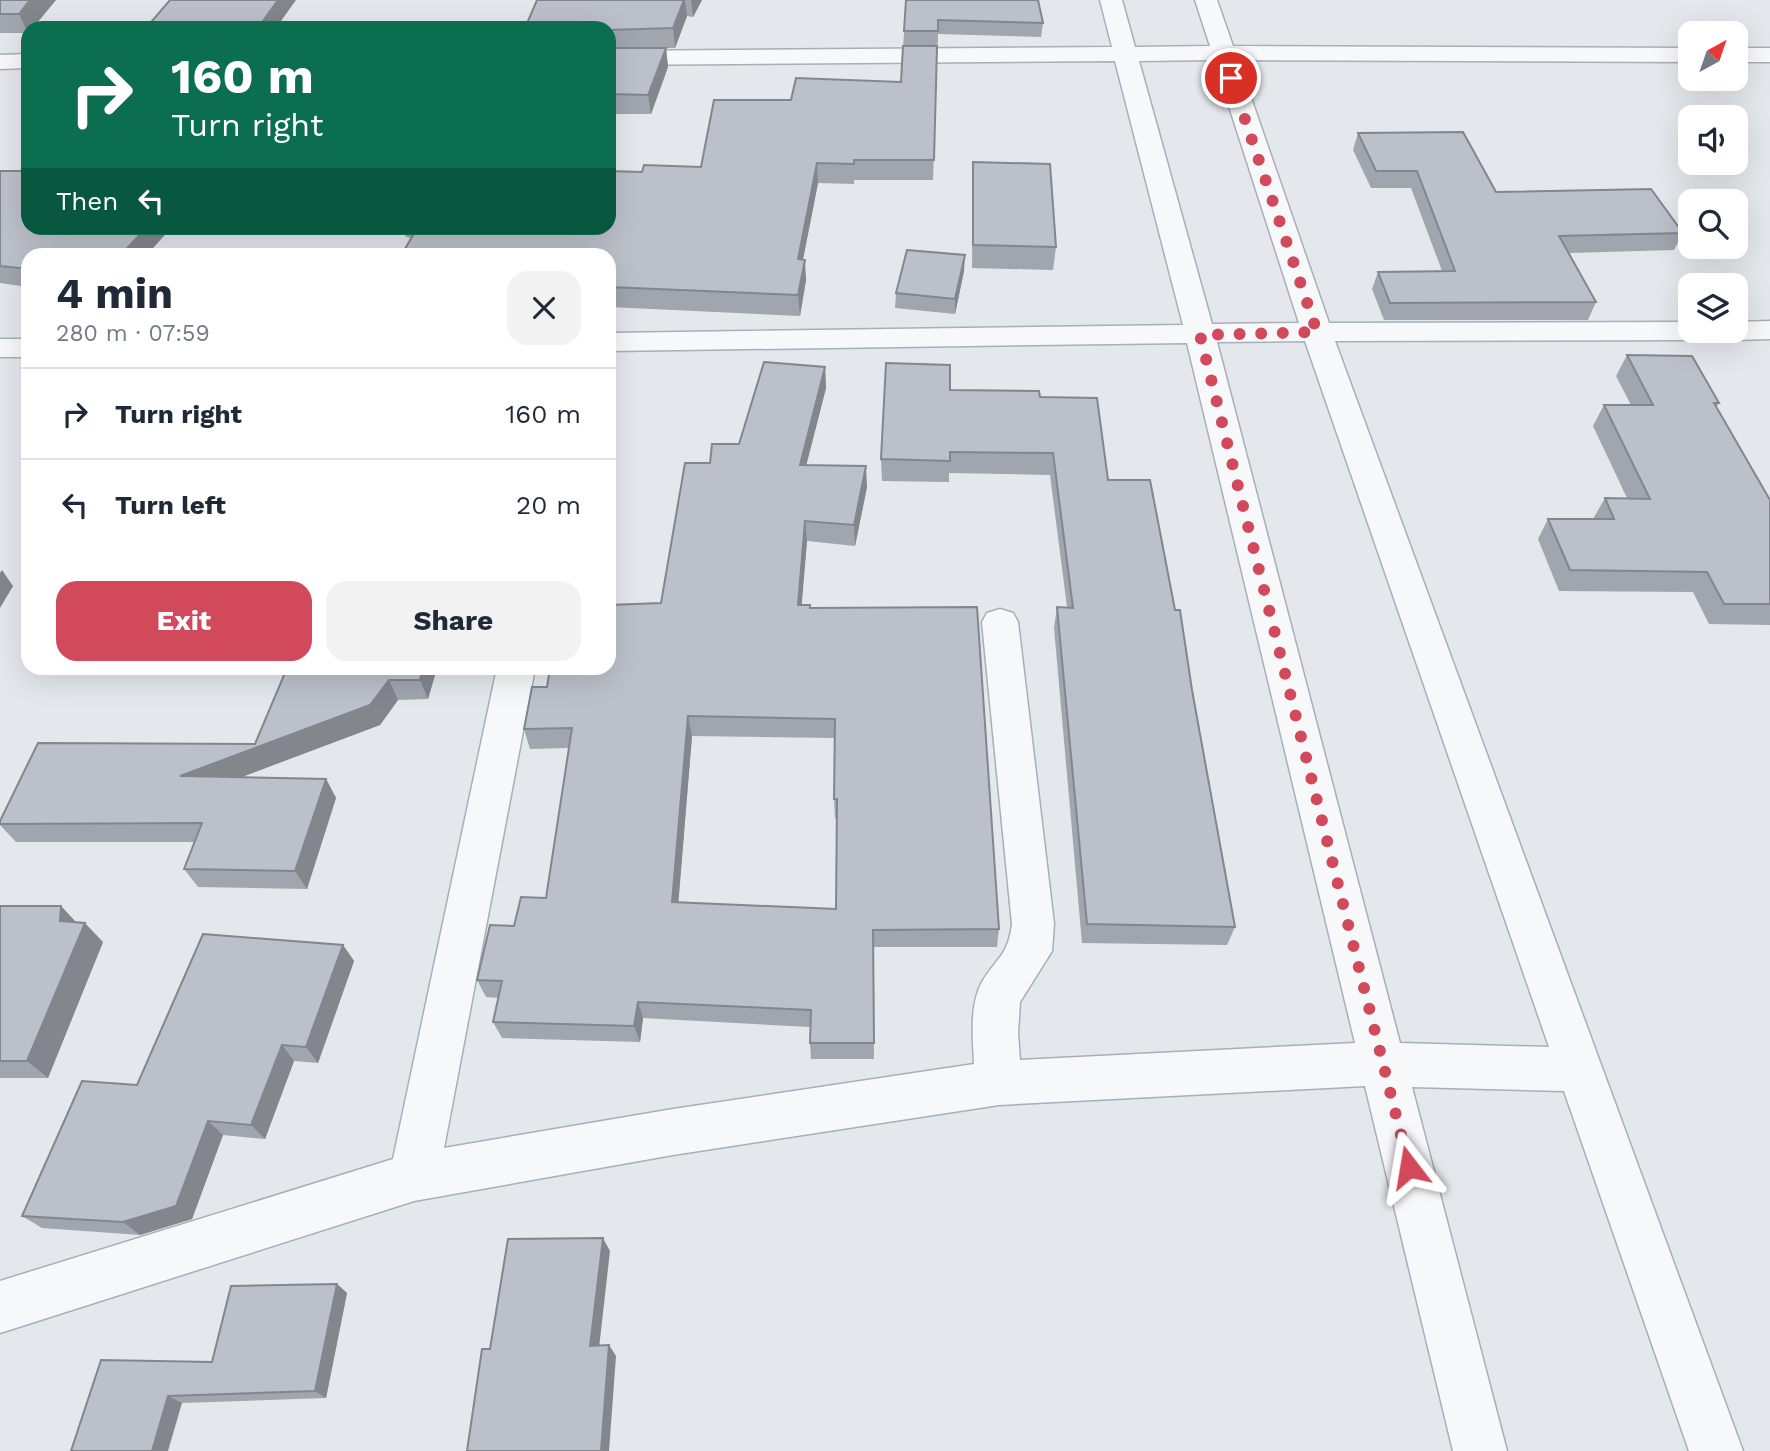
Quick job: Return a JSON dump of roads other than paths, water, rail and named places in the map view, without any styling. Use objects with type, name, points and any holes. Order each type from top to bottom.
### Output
[{"type":"street","points":[[1111,0],[1200,335],[1480,1451]]},
{"type":"street","points":[[1206,0],[1317,332],[1716,1451]]},
{"type":"street","points":[[616,58],[1222,52],[1678,55]]},
{"type":"street","points":[[1748,55],[1770,55]]},
{"type":"street","points":[[0,62],[21,61]]},
{"type":"street","points":[[1748,331],[1770,330]]},
{"type":"street","points":[[616,342],[1317,332],[1678,331]]},
{"type":"street","points":[[0,348],[21,348]]},
{"type":"street","points":[[999,1083],[995,1032],[998,997],[1030,951],[1033,924],[1000,622]]},
{"type":"street","points":[[414,1177],[515,675]]},
{"type":"street","points":[[0,1307],[414,1177],[673,1132],[999,1083],[1198,1070],[1383,1064],[1579,1070]]}]
